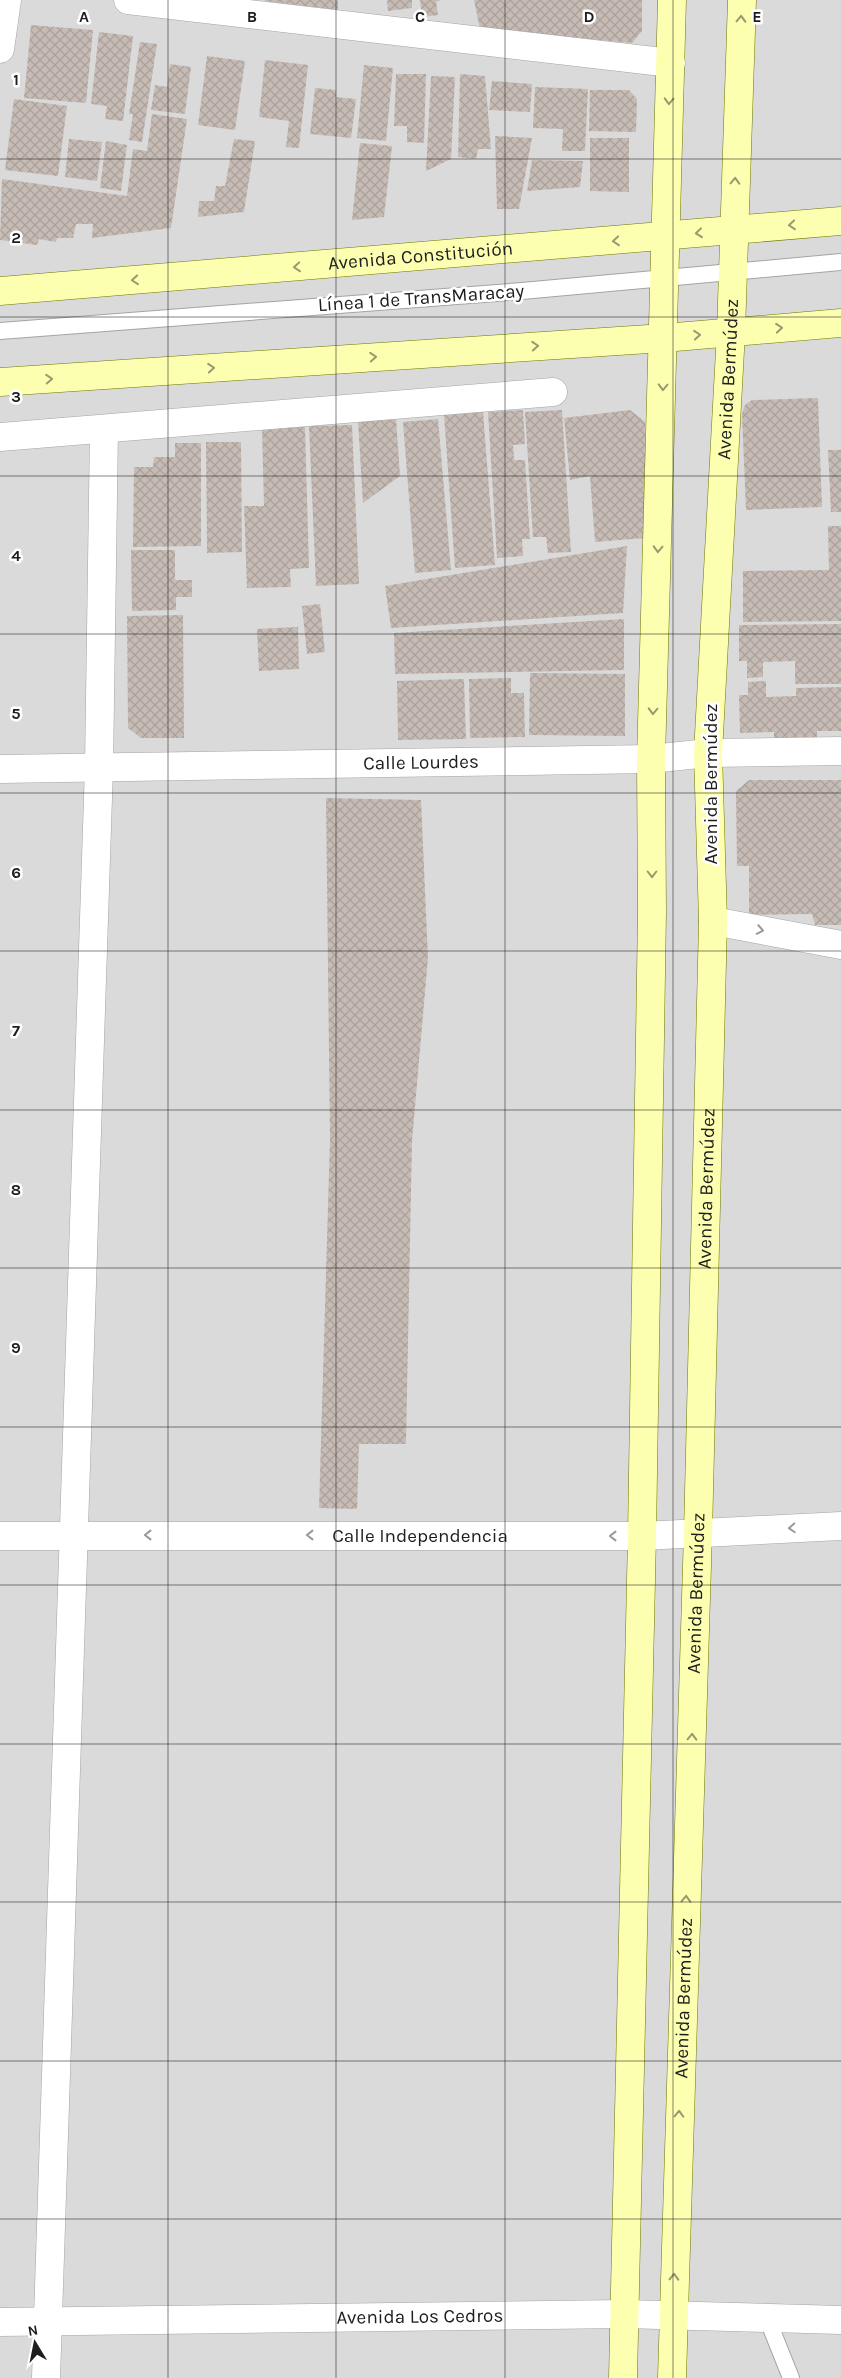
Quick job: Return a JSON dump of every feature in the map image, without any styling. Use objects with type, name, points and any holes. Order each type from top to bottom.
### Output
[{"type":"street","points":[[0,49],[7,0]]},
{"type":"street","points":[[128,0],[671,63]]},
{"type":"street","points":[[623,2378],[642,1536],[652,912],[651,759],[672,0]]},
{"type":"street","name":"Avenida Bermúdez","points":[[672,2378],[672,2316],[698,1533],[712,921],[708,753],[731,332],[742,0]]},
{"type":"street","name":"Avenida Constitución","points":[[0,291],[841,221]]},
{"type":"street","points":[[0,382],[664,338],[841,323]]},
{"type":"street","points":[[0,437],[554,392]]},
{"type":"street","points":[[46,2378],[99,766],[104,429]]},
{"type":"street","name":"Calle Lourdes","points":[[0,769],[651,759],[708,753],[841,751]]},
{"type":"street","points":[[712,921],[841,945]]},
{"type":"street","name":"Calle Independencia","points":[[0,1536],[642,1536],[841,1526]]},
{"type":"street","name":"Avenida Los Cedros","points":[[0,2322],[624,2314],[841,2320]]},
{"type":"lane","name":"Línea 1 de TransMaracay","points":[[0,331],[841,262]]},
{"type":"lane","points":[[767,2318],[791,2378]]},
{"type":"shaded area","points":[[0,0],[841,0],[841,2378],[0,2378]]},
{"type":"building","points":[[338,0],[338,10],[265,1]]},
{"type":"building","points":[[387,0],[412,0],[412,8],[388,11]]},
{"type":"building","points":[[420,0],[440,0],[436,2],[438,15],[422,17]]},
{"type":"building","points":[[474,0],[642,0],[642,31],[632,43],[480,29]]},
{"type":"building","points":[[31,25],[93,30],[86,103],[24,98]]},
{"type":"building","points":[[99,32],[133,36],[123,121],[105,119],[107,106],[91,104]]},
{"type":"building","points":[[140,42],[157,44],[142,142],[129,140],[133,114],[129,114]]},
{"type":"building","points":[[207,56],[245,61],[235,130],[198,125]]},
{"type":"building","points":[[265,60],[308,65],[299,148],[286,147],[289,121],[259,117]]},
{"type":"building","points":[[170,64],[191,67],[185,114],[151,110],[155,85],[167,87]]},
{"type":"building","points":[[364,65],[393,68],[386,141],[357,138]]},
{"type":"building","points":[[396,74],[426,74],[424,143],[407,142],[407,126],[394,126]]},
{"type":"building","points":[[460,74],[485,76],[491,149],[478,149],[476,159],[458,157]]},
{"type":"building","points":[[431,76],[455,77],[451,159],[426,171]]},
{"type":"building","points":[[492,81],[532,84],[530,112],[489,110]]},
{"type":"building","points":[[535,87],[588,89],[585,151],[562,151],[563,129],[533,128]]},
{"type":"building","points":[[315,88],[336,90],[336,97],[356,99],[351,138],[310,134]]},
{"type":"building","points":[[590,90],[629,90],[637,99],[636,132],[589,131]]},
{"type":"building","points":[[14,99],[67,106],[58,176],[5,170]]},
{"type":"building","points":[[152,114],[187,119],[171,228],[92,238],[93,224],[76,224],[73,238],[57,238],[56,242],[39,239],[37,245],[0,240],[2,179],[127,196],[133,149],[147,151]]},
{"type":"building","points":[[495,136],[532,138],[519,209],[497,209]]},
{"type":"building","points":[[590,138],[629,138],[629,192],[590,191]]},
{"type":"building","points":[[69,139],[102,142],[97,181],[65,177]]},
{"type":"building","points":[[234,139],[255,141],[244,212],[198,217],[199,201],[214,201],[216,186],[225,186]]},
{"type":"building","points":[[106,141],[127,145],[121,191],[100,188]]},
{"type":"building","points":[[360,143],[392,146],[384,217],[352,220]]},
{"type":"building","points":[[532,160],[583,161],[580,187],[527,191]]},
{"type":"building","points":[[818,398],[822,507],[746,510],[742,414],[745,405],[752,400]]},
{"type":"building","points":[[523,410],[525,444],[513,445],[514,460],[525,460],[530,539],[522,539],[523,556],[497,558],[488,412]]},
{"type":"building","points":[[562,410],[571,552],[548,553],[546,537],[533,537],[525,412]]},
{"type":"building","points":[[630,410],[645,422],[645,538],[595,542],[590,476],[570,480],[564,418]]},
{"type":"building","points":[[483,412],[495,565],[455,568],[444,415]]},
{"type":"building","points":[[396,419],[400,476],[363,503],[358,422]]},
{"type":"building","points":[[438,419],[451,570],[415,573],[403,422]]},
{"type":"building","points":[[352,425],[359,584],[316,586],[309,426]]},
{"type":"building","points":[[305,427],[309,568],[290,569],[291,587],[247,588],[244,506],[264,506],[262,428]]},
{"type":"building","points":[[206,442],[241,442],[242,552],[207,553]]},
{"type":"building","points":[[175,443],[201,443],[201,546],[133,547],[134,467],[153,467],[154,457],[175,457]]},
{"type":"building","points":[[828,450],[841,450],[841,512],[831,512]]},
{"type":"building","points":[[828,526],[841,526],[841,621],[743,622],[743,571],[829,570]]},
{"type":"building","points":[[627,546],[623,613],[391,628],[385,586]]},
{"type":"building","points":[[131,550],[175,550],[175,580],[192,580],[192,597],[176,597],[176,610],[132,611]]},
{"type":"building","points":[[320,604],[325,652],[307,654],[302,606]]},
{"type":"building","points":[[183,615],[184,738],[141,738],[128,728],[127,616]]},
{"type":"building","points":[[624,619],[624,670],[395,674],[394,633]]},
{"type":"building","points":[[841,624],[841,684],[795,684],[795,661],[763,662],[763,677],[747,678],[747,661],[739,661],[739,625]]},
{"type":"building","points":[[298,627],[299,669],[259,671],[257,629]]},
{"type":"building","points":[[530,673],[625,674],[625,736],[529,735]]},
{"type":"building","points":[[511,678],[511,693],[524,693],[525,737],[470,738],[469,679]]},
{"type":"building","points":[[464,679],[466,739],[398,740],[397,681]]},
{"type":"building","points":[[766,681],[766,697],[796,696],[796,688],[841,687],[841,731],[817,731],[817,737],[774,738],[774,732],[740,733],[739,695],[748,695],[748,682]]},
{"type":"building","points":[[749,780],[841,780],[841,925],[815,925],[812,914],[749,915],[749,866],[737,866],[736,791]]},
{"type":"building","points":[[326,798],[421,800],[428,958],[412,1141],[406,1444],[359,1444],[357,1509],[319,1508],[330,1139]]}]
